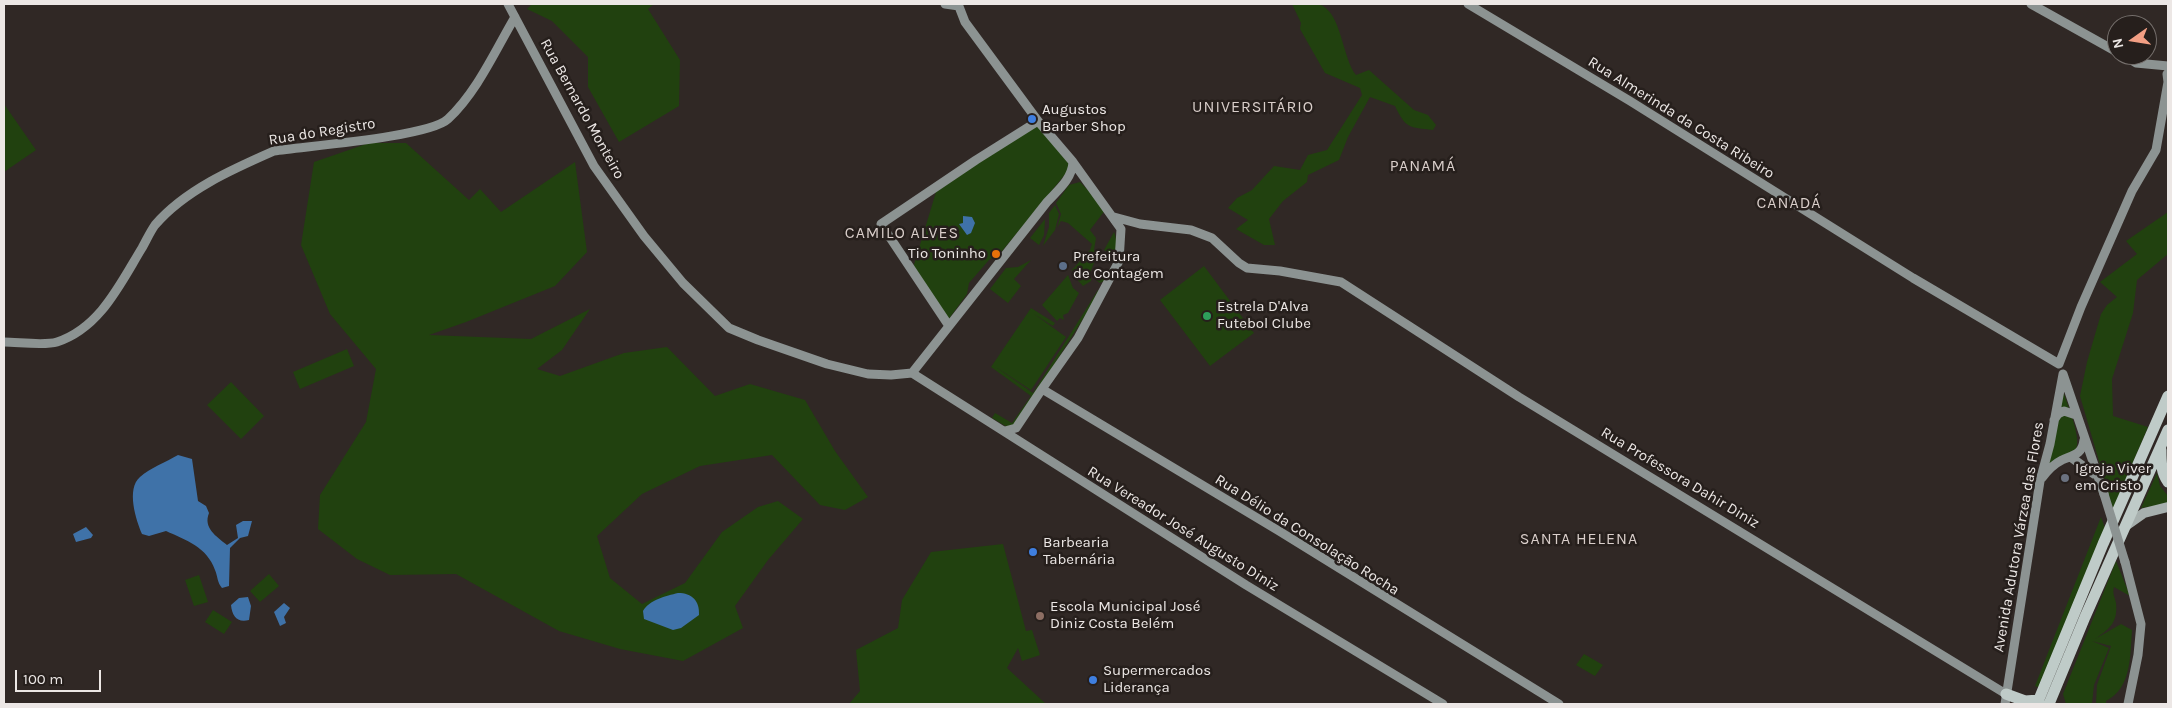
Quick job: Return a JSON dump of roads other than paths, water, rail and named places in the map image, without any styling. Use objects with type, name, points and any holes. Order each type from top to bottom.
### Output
[{"type":"highway","points":[[2042,703],[2110,528],[2168,396]]},
{"type":"highway","points":[[2042,703],[2085,617],[2168,430]]},
{"type":"highway","points":[[2162,444],[2161,463],[2168,482]]},
{"type":"highway","points":[[2006,699],[2042,703]]},
{"type":"main road","points":[[2127,525],[2144,513],[2168,507]]},
{"type":"street","name":"Rua Bernardo Monteiro","points":[[508,4],[594,166],[644,236],[683,283],[729,328],[827,364],[868,374],[891,376],[912,372]]},
{"type":"street","points":[[952,4],[1038,121],[1086,179],[1121,229],[1119,261],[1078,338],[1016,428],[1005,431]]},
{"type":"street","name":"Rua Almerinda da Costa Ribeiro","points":[[1468,4],[1630,101],[1913,278],[2059,364]]},
{"type":"street","points":[[2032,4],[2107,46]]},
{"type":"street","name":"Rua do Registro","points":[[4,342],[55,342],[89,324],[113,296],[155,226],[184,197],[252,161],[274,151],[420,131],[448,120],[473,89],[515,17]]},
{"type":"street","points":[[2128,704],[2138,654],[2141,624],[2125,562],[2104,494],[2096,476],[2059,364],[2081,307],[2132,191],[2156,150],[2168,82],[2168,69],[2147,65]]},
{"type":"street","points":[[949,326],[881,224],[1038,121]]},
{"type":"street","points":[[912,372],[1047,202],[1067,181],[1073,162]]},
{"type":"street","points":[[1067,181],[1086,179]]},
{"type":"street","points":[[1114,217],[1140,224]]},
{"type":"street","points":[[1121,229],[1140,224]]},
{"type":"street","name":"Rua Professora Dahir Diniz","points":[[1140,224],[1176,227],[1212,238],[1247,268],[1280,271],[1341,282],[1520,397],[2006,699]]},
{"type":"street","name":"Rua Vereador José Augusto Diniz","points":[[912,372],[1237,580],[1443,704]]},
{"type":"street","name":"Avenida Adutora Várzea das Flores","points":[[2006,699],[2040,481],[2050,444],[2063,374]]},
{"type":"street","name":"Rua Délio da Consolação Rocha","points":[[1042,388],[1279,531],[1559,704]]},
{"type":"street","points":[[2053,421],[2058,414],[2064,411],[2076,415]]},
{"type":"street","points":[[2040,481],[2047,471],[2083,446],[2084,440]]},
{"type":"street","points":[[2050,444],[2055,453],[2087,466],[2096,476]]},
{"type":"water","points":[[963,216],[972,217],[975,223],[971,233],[967,235],[959,224],[963,223]]},
{"type":"water","points":[[178,455],[192,459],[198,501],[206,506],[209,513],[209,527],[219,538],[227,545],[238,538],[236,525],[243,521],[252,521],[248,536],[240,538],[230,548],[229,586],[222,588],[207,555],[195,545],[166,531],[149,536],[142,534],[135,513],[133,497],[136,482],[148,471]]},
{"type":"water","points":[[86,527],[93,535],[91,538],[76,542],[73,534]]},
{"type":"water","points":[[678,593],[687,594],[694,599],[698,606],[699,615],[681,628],[673,630],[644,619],[643,611],[649,604]]},
{"type":"water","points":[[248,597],[251,606],[249,620],[245,621],[236,618],[231,605],[239,598]]},
{"type":"water","points":[[284,603],[290,608],[284,617],[286,623],[280,626],[274,612]]},
{"type":"place","name":"Augustos Barber Shop","points":[[1032,119]]},
{"type":"place","name":"Tio Toninho","points":[[996,254]]},
{"type":"place","name":"Prefeitura de Contagem","points":[[1063,266]]},
{"type":"place","name":"Estrela D'Alva Futebol Clube","points":[[1207,316]]},
{"type":"place","name":"Igreja Viver em Cristo","points":[[2065,478]]},
{"type":"place","name":"Barbearia Tabernária","points":[[1033,552]]},
{"type":"place","name":"Escola Municipal José Diniz Costa Belém","points":[[1040,616]]},
{"type":"place","name":"Supermercados Liderança","points":[[1093,680]]},
{"type":"district","name":"UNIVERSITÁRIO","points":[[1253,107]]},
{"type":"district","name":"PANAMÁ","points":[[1423,166]]},
{"type":"district","name":"CANADÁ","points":[[1789,203]]},
{"type":"district","name":"CAMILO ALVES","points":[[902,233]]},
{"type":"district","name":"SANTA HELENA","points":[[1579,539]]}]
